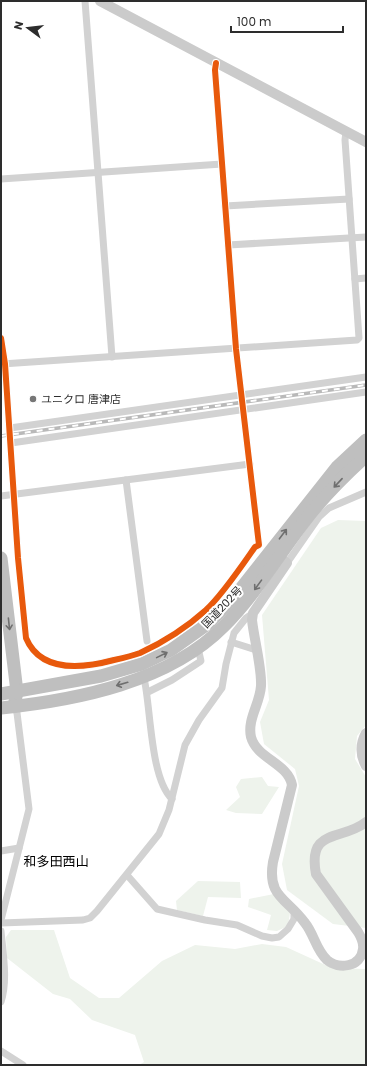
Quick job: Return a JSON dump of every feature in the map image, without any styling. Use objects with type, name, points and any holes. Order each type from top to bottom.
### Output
[{"type":"highway","name":"国道202号","points":[[7,708],[104,690],[144,678],[159,672],[198,648],[224,626],[248,598],[273,555],[337,467],[366,440]]},
{"type":"highway","name":"国道202号","points":[[1,694],[102,676],[141,659],[171,650],[209,623],[235,596],[248,568],[273,555],[326,503],[366,456]]},
{"type":"highway","points":[[1,558],[17,692],[7,708]]},
{"type":"highway","points":[[1,694],[7,708]]},
{"type":"street","points":[[85,1],[112,357]]},
{"type":"street","points":[[100,1],[366,142]]},
{"type":"street","points":[[1,923],[83,920],[90,918],[127,875],[159,834],[165,822],[183,752],[189,736],[222,688],[234,633],[246,618],[253,613],[280,576],[273,555],[250,464],[243,410],[236,349],[215,70],[216,63]]},
{"type":"street","points":[[3,364],[357,340],[359,338],[345,140],[346,132]]},
{"type":"street","points":[[1,179],[222,164]]},
{"type":"street","points":[[226,206],[349,199]]},
{"type":"street","points":[[228,245],[352,236],[366,237]]},
{"type":"street","points":[[355,279],[366,278]]},
{"type":"street","points":[[1,338],[10,428],[26,638],[29,646],[47,661],[65,667],[141,659]]},
{"type":"street","points":[[10,428],[366,377]]},
{"type":"street","points":[[10,443],[366,392]]},
{"type":"street","points":[[1,496],[250,464]]},
{"type":"street","points":[[126,480],[147,641]]},
{"type":"street","points":[[326,503],[366,492]]},
{"type":"street","points":[[253,613],[252,620],[261,686],[250,725],[251,736],[255,746],[261,754],[285,771],[290,778],[292,785],[273,862],[271,874],[272,884],[276,892],[305,923],[320,951],[327,960],[335,964],[350,965],[360,957],[363,942],[358,932],[316,874],[314,865],[318,846],[326,838],[366,822]]},
{"type":"street","points":[[231,642],[256,650]]},
{"type":"street","points":[[148,692],[163,685],[202,661],[198,648]]},
{"type":"street","points":[[65,667],[66,682]]},
{"type":"street","points":[[159,672],[163,685]]},
{"type":"street","points":[[144,678],[148,692],[156,766],[167,794],[172,799]]},
{"type":"street","points":[[1,920],[29,809],[17,713],[7,708]]},
{"type":"street","points":[[366,732],[362,740],[361,754],[366,766]]},
{"type":"street","points":[[1,851],[19,848]]},
{"type":"street","points":[[127,875],[157,909],[205,920],[237,925],[262,936],[272,938],[279,937],[288,929],[294,919],[294,911]]},
{"type":"street","points":[[1,930],[4,956],[3,995],[1,1002]]},
{"type":"street","points":[[1,1051],[23,1065]]},
{"type":"shaded area","points":[[338,520],[366,521],[366,725],[357,736],[355,759],[366,777],[366,928],[333,924],[287,890],[282,864],[299,786],[295,769],[264,744],[260,722],[269,700],[262,615],[321,528]]},
{"type":"shaded area","points":[[262,777],[268,786],[279,787],[262,814],[236,813],[226,810],[240,797],[236,787],[241,779]]},
{"type":"shaded area","points":[[198,881],[240,882],[241,898],[208,897],[203,916],[177,910],[176,901]]},
{"type":"shaded area","points":[[274,894],[290,913],[288,926],[277,931],[267,930],[271,915],[248,907],[249,899]]},
{"type":"shaded area","points":[[11,930],[54,930],[70,978],[99,998],[119,998],[162,961],[195,945],[235,949],[262,944],[286,947],[332,968],[366,969],[366,1065],[139,1065],[144,1062],[135,1035],[92,1020],[70,999],[53,994],[7,958],[6,937]]},
{"type":"railway","points":[[1,436],[366,385]]},
{"type":"cycle path","points":[[1,338],[5,364],[18,558],[26,638],[33,650],[42,658],[64,666],[102,663],[140,653],[175,634],[206,610],[238,572],[255,547],[259,545],[236,349],[215,70],[216,63]]},
{"type":"place","name":"ユニクロ 唐津店","points":[[33,399]]},
{"type":"district","name":"和多田西山","points":[[56,861]]}]
